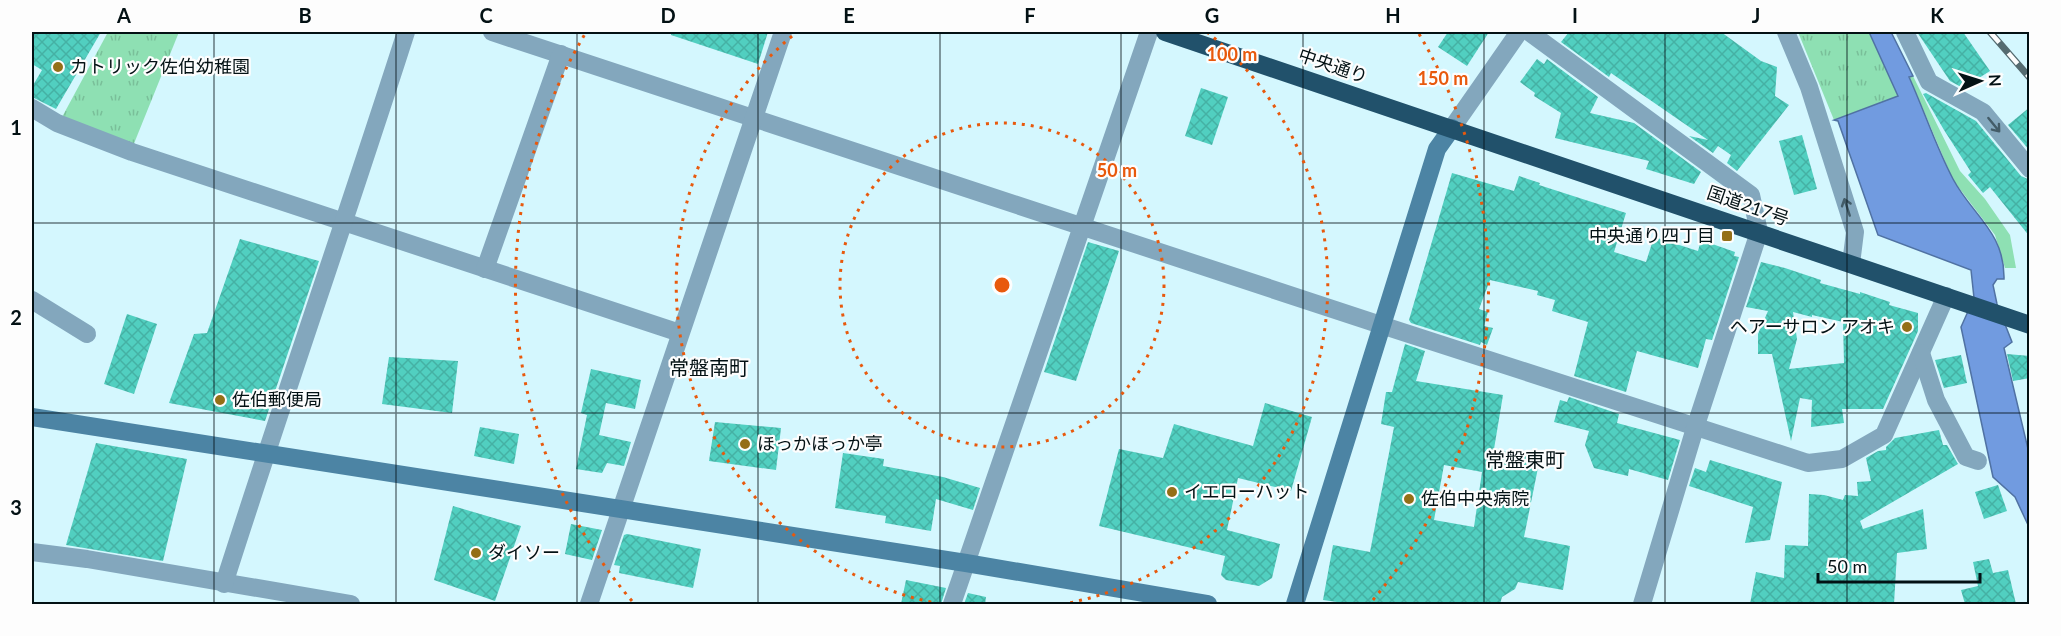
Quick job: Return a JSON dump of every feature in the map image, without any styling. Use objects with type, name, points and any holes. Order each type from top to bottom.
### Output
[{"type":"highway","name":"中央通り","points":[[1166,32],[1452,128]]},
{"type":"highway","name":"国道217号","points":[[1452,128],[2029,325]]},
{"type":"street","points":[[224,584],[345,223],[406,32]]},
{"type":"street","points":[[492,32],[1695,428],[1808,463],[1842,459],[1884,435],[1946,296]]},
{"type":"street","points":[[589,604],[783,32]]},
{"type":"street","points":[[952,604],[1149,32]]},
{"type":"street","points":[[1295,604],[1437,149],[1519,32]]},
{"type":"street","points":[[1529,32],[1751,195],[1759,232],[1695,428],[1642,604]]},
{"type":"street","points":[[1786,32],[1809,87],[1855,232],[1851,264]]},
{"type":"street","points":[[1905,32],[1929,82],[1983,112],[2030,169]]},
{"type":"street","points":[[485,269],[561,54]]},
{"type":"street","points":[[32,108],[57,123],[132,152],[680,333]]},
{"type":"street","points":[[32,300],[87,334]]},
{"type":"street","points":[[1921,353],[1941,410],[1966,457],[1978,461]]},
{"type":"street","points":[[32,417],[623,508],[1208,604]]},
{"type":"street","points":[[32,552],[87,559],[351,604]]},
{"type":"green space","points":[[108,32],[179,32],[133,146],[61,119]]},
{"type":"green space","points":[[1798,32],[1869,32],[1898,96],[1834,120]]},
{"type":"green space","points":[[1909,76],[1913,76],[1960,171],[1985,199],[2010,235],[2016,268],[2005,268],[1995,235],[1953,180]]},
{"type":"water","points":[[1869,32],[1891,32],[1913,76],[1909,77],[1947,167],[1961,192],[1993,236],[1999,249],[2004,279],[1997,279],[1993,285],[1997,304],[2012,342],[2004,348],[2029,453],[2029,527],[2015,497],[1993,477],[1961,327],[1974,298],[1971,270],[1878,235],[1838,121],[1834,120],[1898,96]]},
{"type":"building","name":"カトリック佐伯幼稚園","points":[[32,32],[101,32],[56,109],[32,97],[32,87],[42,70],[32,64]]},
{"type":"building","points":[[671,32],[768,32],[758,64],[671,35]]},
{"type":"building","points":[[1448,32],[1489,32],[1467,66],[1438,47]]},
{"type":"building","points":[[1569,32],[1721,32],[1761,61],[1777,67],[1775,96],[1789,105],[1737,171],[1727,163],[1731,155],[1718,146],[1713,153],[1689,136],[1708,140],[1611,73],[1609,77],[1561,42]]},
{"type":"building","points":[[1917,32],[1963,32],[1990,71],[1963,88],[1950,81]]},
{"type":"building","points":[[1537,59],[1544,64],[1547,59],[1598,97],[1590,113],[1634,123],[1701,172],[1694,184],[1646,169],[1649,161],[1555,138],[1561,113],[1534,96],[1535,93],[1520,82]]},
{"type":"building","points":[[1201,88],[1228,97],[1212,145],[1185,136]]},
{"type":"building","points":[[1926,93],[1976,121],[2021,176],[2030,180],[2030,237],[1990,187],[1983,193],[1968,175],[1971,172],[1923,94]]},
{"type":"building","points":[[2030,107],[2030,151],[2008,125]]},
{"type":"building","points":[[1802,135],[1817,189],[1794,195],[1779,141]]},
{"type":"building","points":[[1452,173],[1514,191],[1519,176],[1540,183],[1539,185],[1626,213],[1614,252],[1646,262],[1654,237],[1698,251],[1701,240],[1735,252],[1734,256],[1739,257],[1712,340],[1706,339],[1698,368],[1637,351],[1626,392],[1574,376],[1588,322],[1552,311],[1555,300],[1537,295],[1538,291],[1490,280],[1479,309],[1488,312],[1484,326],[1493,328],[1487,345],[1481,342],[1480,345],[1411,323],[1409,320]]},
{"type":"building","points":[[240,239],[319,261],[265,421],[169,403],[194,334],[207,333]]},
{"type":"building","points":[[1088,242],[1119,251],[1076,381],[1044,372]]},
{"type":"building","points":[[1761,262],[1821,280],[1820,283],[1860,294],[1860,292],[1890,302],[1889,305],[1918,313],[1918,331],[1883,409],[1842,409],[1844,423],[1811,427],[1812,400],[1800,398],[1791,441],[1772,354],[1758,354],[1758,334],[1768,311],[1746,307]],"holes":[[[1793,312],[1812,317],[1812,315],[1843,322],[1844,363],[1789,369],[1797,339]]]},
{"type":"building","points":[[127,314],[157,324],[134,394],[104,384]]},
{"type":"building","name":"佐伯中央病院","points":[[1405,344],[1425,351],[1416,381],[1503,395],[1494,449],[1540,458],[1524,537],[1570,546],[1563,590],[1518,582],[1515,589],[1502,597],[1500,604],[1351,604],[1323,600],[1333,545],[1370,552],[1394,427],[1381,424],[1386,392],[1392,392]],"holes":[[[1444,465],[1482,472],[1474,527],[1434,520]]]},
{"type":"building","points":[[2007,354],[2030,356],[2030,378],[2013,381]]},
{"type":"building","points":[[1961,355],[1967,383],[1944,388],[1935,360]]},
{"type":"building","points":[[389,357],[458,361],[452,413],[382,404]]},
{"type":"building","points":[[591,369],[641,380],[635,409],[606,403],[599,435],[631,442],[624,466],[607,463],[602,473],[576,469],[587,415],[581,413]]},
{"type":"building","points":[[1569,397],[1619,414],[1617,423],[1680,440],[1668,480],[1629,469],[1628,476],[1594,468],[1585,445],[1589,431],[1554,422],[1560,400],[1567,402]]},
{"type":"building","name":"イエローハット","points":[[1265,403],[1312,417],[1291,491],[1238,478],[1227,530],[1280,544],[1272,578],[1259,586],[1226,580],[1221,575],[1225,556],[1099,526],[1119,449],[1163,458],[1174,424],[1253,446]]},
{"type":"building","name":"ほっかほっか亭","points":[[715,422],[781,428],[776,470],[709,461]]},
{"type":"building","points":[[480,427],[519,434],[514,464],[474,456]]},
{"type":"building","points":[[1939,430],[1943,445],[1947,445],[1958,464],[1860,521],[1863,529],[1923,509],[1927,549],[1897,553],[1894,604],[1859,602],[1859,604],[1750,604],[1756,572],[1784,578],[1785,545],[1808,546],[1809,494],[1843,500],[1845,495],[1858,496],[1857,482],[1871,481],[1866,458],[1878,451],[1886,450],[1895,438]]},
{"type":"building","points":[[96,443],[187,459],[163,561],[66,545]]},
{"type":"building","points":[[843,453],[884,459],[883,466],[943,477],[980,488],[973,510],[936,499],[931,531],[885,523],[886,516],[835,508]]},
{"type":"building","points":[[1710,460],[1782,482],[1770,540],[1745,543],[1753,507],[1689,486],[1695,468],[1706,472]]},
{"type":"building","points":[[1998,485],[2007,511],[1984,519],[1975,492]]},
{"type":"building","name":"ダイソー","points":[[453,506],[521,526],[495,601],[434,580]]},
{"type":"building","points":[[571,524],[602,530],[592,560],[565,554]]},
{"type":"building","points":[[624,535],[701,549],[693,588],[619,573],[620,566],[614,565]]},
{"type":"building","points":[[1989,559],[1993,573],[2008,570],[2016,604],[1965,604],[1961,590],[1978,586],[1973,562]]},
{"type":"building","points":[[906,580],[946,588],[941,604],[901,604]]},
{"type":"building","points":[[968,593],[986,597],[985,604],[964,604]]},
{"type":"railway","points":[[1990,32],[2030,78]]},
{"type":"place","name":"カトリック佐伯幼稚園","points":[[58,67]]},
{"type":"place","name":"中央通り四丁目","points":[[1727,236]]},
{"type":"place","name":"ヘアーサロン アオキ","points":[[1907,327]]},
{"type":"place","name":"佐伯郵便局","points":[[220,400]]},
{"type":"place","name":"ほっかほっか亭","points":[[745,444]]},
{"type":"place","name":"イエローハット","points":[[1172,492]]},
{"type":"place","name":"佐伯中央病院","points":[[1409,499]]},
{"type":"place","name":"ダイソー","points":[[476,553]]},
{"type":"district","name":"常盤南町","points":[[709,368]]},
{"type":"district","name":"常盤東町","points":[[1525,460]]}]
